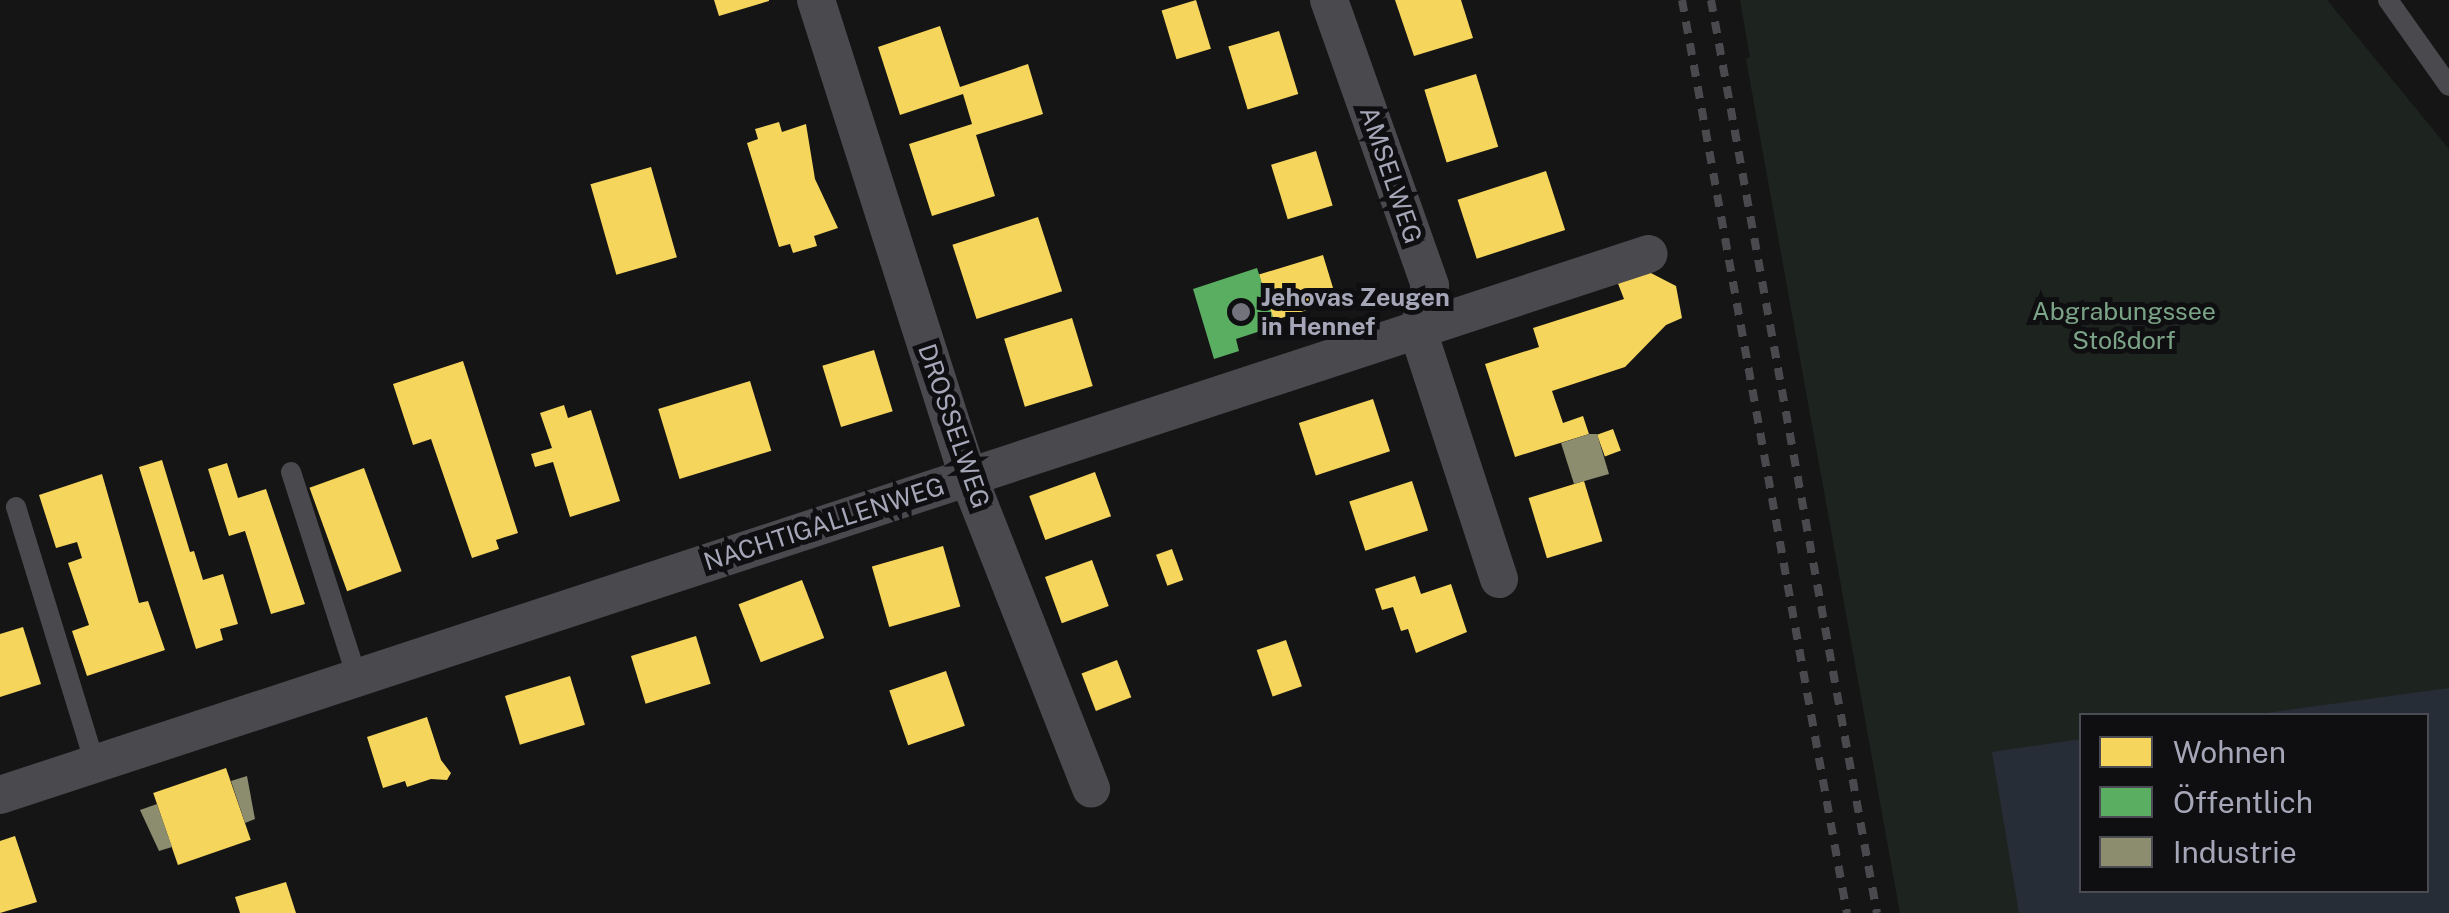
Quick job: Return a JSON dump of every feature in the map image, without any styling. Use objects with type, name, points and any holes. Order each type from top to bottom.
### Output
[{"type":"street","name":"DROSSELWEG","points":[[816,0],[968,476],[1091,789]]},
{"type":"street","name":"AMSELWEG","points":[[1329,0],[1430,286],[1418,332]]},
{"type":"street","name":"NACHTIGALLENWEG","points":[[0,796],[1648,254]]},
{"type":"street","points":[[1418,332],[1499,579]]},
{"type":"lane","points":[[2388,0],[2449,86]]},
{"type":"lane","points":[[290,472],[357,678]]},
{"type":"lane","points":[[16,507],[95,764]]},
{"type":"green space","name":"Abgrabungssee Stoßdorf","points":[[1740,0],[2327,0],[2449,149],[2449,913],[1900,913],[1746,59],[1750,57]]},
{"type":"shaded area","points":[[2449,688],[2449,913],[2019,913],[1992,752],[2079,739],[2079,893],[2429,893],[2429,713],[2266,713]]},
{"type":"building: Wohnen","points":[[714,0],[769,0],[769,1],[719,16]]},
{"type":"building: Wohnen","points":[[1196,0],[1211,49],[1176,59],[1162,11]]},
{"type":"building: Wohnen","points":[[1395,0],[1461,0],[1473,38],[1414,56]]},
{"type":"building: Wohnen","points":[[940,26],[960,87],[1028,64],[1043,114],[976,135],[995,196],[932,216],[909,144],[972,124],[963,94],[900,115],[878,47]]},
{"type":"building: Wohnen","points":[[1279,31],[1298,94],[1248,110],[1228,46]]},
{"type":"building: Wohnen","points":[[1476,74],[1498,147],[1447,162],[1424,90]]},
{"type":"building: Wohnen","points":[[779,122],[782,132],[806,124],[815,179],[838,228],[814,236],[817,246],[793,253],[790,244],[779,247],[747,143],[758,139],[755,129]]},
{"type":"building: Wohnen","points":[[1316,151],[1333,206],[1288,219],[1271,165]]},
{"type":"building: Wohnen","points":[[651,167],[677,257],[616,275],[590,184]]},
{"type":"building: Wohnen","points":[[1546,171],[1565,230],[1477,259],[1458,200]]},
{"type":"building: Wohnen","points":[[1038,217],[1062,291],[977,319],[952,245]]},
{"type":"building: Wohnen","points":[[1323,255],[1337,301],[1273,320],[1259,275]]},
{"type":"building: Wohnen","points":[[1647,271],[1676,286],[1682,318],[1666,325],[1625,367],[1552,391],[1563,423],[1583,416],[1589,434],[1515,457],[1485,364],[1539,347],[1533,328],[1624,299],[1617,281]]},
{"type":"building: Wohnen","points":[[1072,318],[1093,386],[1025,407],[1004,339]]},
{"type":"building: Wohnen","points":[[874,350],[893,411],[841,427],[822,366]]},
{"type":"building: Wohnen","points":[[463,361],[518,533],[496,540],[499,549],[472,558],[431,439],[413,445],[393,384]]},
{"type":"building: Wohnen","points":[[750,381],[771,451],[680,479],[658,409]]},
{"type":"building: Wohnen","points":[[1373,399],[1390,451],[1316,475],[1299,423]]},
{"type":"building: Wohnen","points":[[564,405],[568,418],[591,410],[620,501],[570,517],[553,462],[535,467],[531,454],[552,448],[540,413]]},
{"type":"building: Wohnen","points":[[1613,429],[1621,451],[1605,456],[1597,435]]},
{"type":"building: Wohnen","points":[[162,460],[190,552],[194,551],[203,580],[223,574],[238,624],[220,629],[223,640],[196,649],[139,467]]},
{"type":"building: Wohnen","points":[[227,463],[238,498],[266,489],[305,604],[271,614],[245,531],[229,536],[208,469]]},
{"type":"building: Wohnen","points":[[364,468],[402,571],[347,591],[309,488]]},
{"type":"building: Wohnen","points":[[1095,472],[1111,516],[1045,540],[1029,496]]},
{"type":"building: Wohnen","points":[[102,474],[139,603],[148,601],[165,650],[87,676],[72,631],[89,625],[68,563],[82,558],[77,542],[56,548],[39,495]]},
{"type":"building: Wohnen","points":[[1412,481],[1428,530],[1365,551],[1349,501]]},
{"type":"building: Wohnen","points":[[1584,481],[1602,541],[1547,558],[1529,498]]},
{"type":"building: Wohnen","points":[[943,546],[960,607],[889,627],[872,566]]},
{"type":"building: Wohnen","points":[[1172,549],[1183,580],[1167,586],[1156,555]]},
{"type":"building: Wohnen","points":[[1092,560],[1109,606],[1062,623],[1045,577]]},
{"type":"building: Wohnen","points":[[1415,576],[1421,594],[1451,584],[1467,632],[1416,653],[1408,629],[1401,631],[1393,607],[1382,610],[1375,589]]},
{"type":"building: Wohnen","points":[[802,580],[824,638],[761,662],[739,604]]},
{"type":"building: Wohnen","points":[[23,627],[41,684],[0,697],[0,634]]},
{"type":"building: Wohnen","points":[[696,636],[711,684],[646,704],[631,656]]},
{"type":"building: Wohnen","points":[[1286,640],[1302,686],[1273,696],[1257,650]]},
{"type":"building: Wohnen","points":[[1117,660],[1131,697],[1096,711],[1082,674]]},
{"type":"building: Wohnen","points":[[946,671],[965,726],[908,745],[889,691]]},
{"type":"building: Wohnen","points":[[570,676],[585,725],[520,745],[505,696]]},
{"type":"building: Wohnen","points":[[427,717],[441,760],[451,773],[447,780],[431,779],[407,787],[405,781],[383,788],[367,737]]},
{"type":"building: Wohnen","points":[[226,768],[251,840],[178,865],[153,793]]},
{"type":"building: Wohnen","points":[[15,836],[37,902],[0,913],[0,841]]},
{"type":"building: Wohnen","points":[[286,882],[296,913],[240,913],[235,897]]},
{"type":"building: Öffentlich","points":[[1257,268],[1276,326],[1236,339],[1239,351],[1214,359],[1193,289]]},
{"type":"building: Industrie","points":[[1597,434],[1609,474],[1574,484],[1561,443]]},
{"type":"building: Industrie","points":[[247,776],[255,819],[245,823],[231,781]]},
{"type":"building: Industrie","points":[[157,804],[172,847],[159,851],[140,810]]},
{"type":"railway","points":[[1682,0],[1847,913]]},
{"type":"railway","points":[[1711,0],[1877,913]]},
{"type":"place","name":"Jehovas Zeugen in Hennef","points":[[1241,312]]}]
